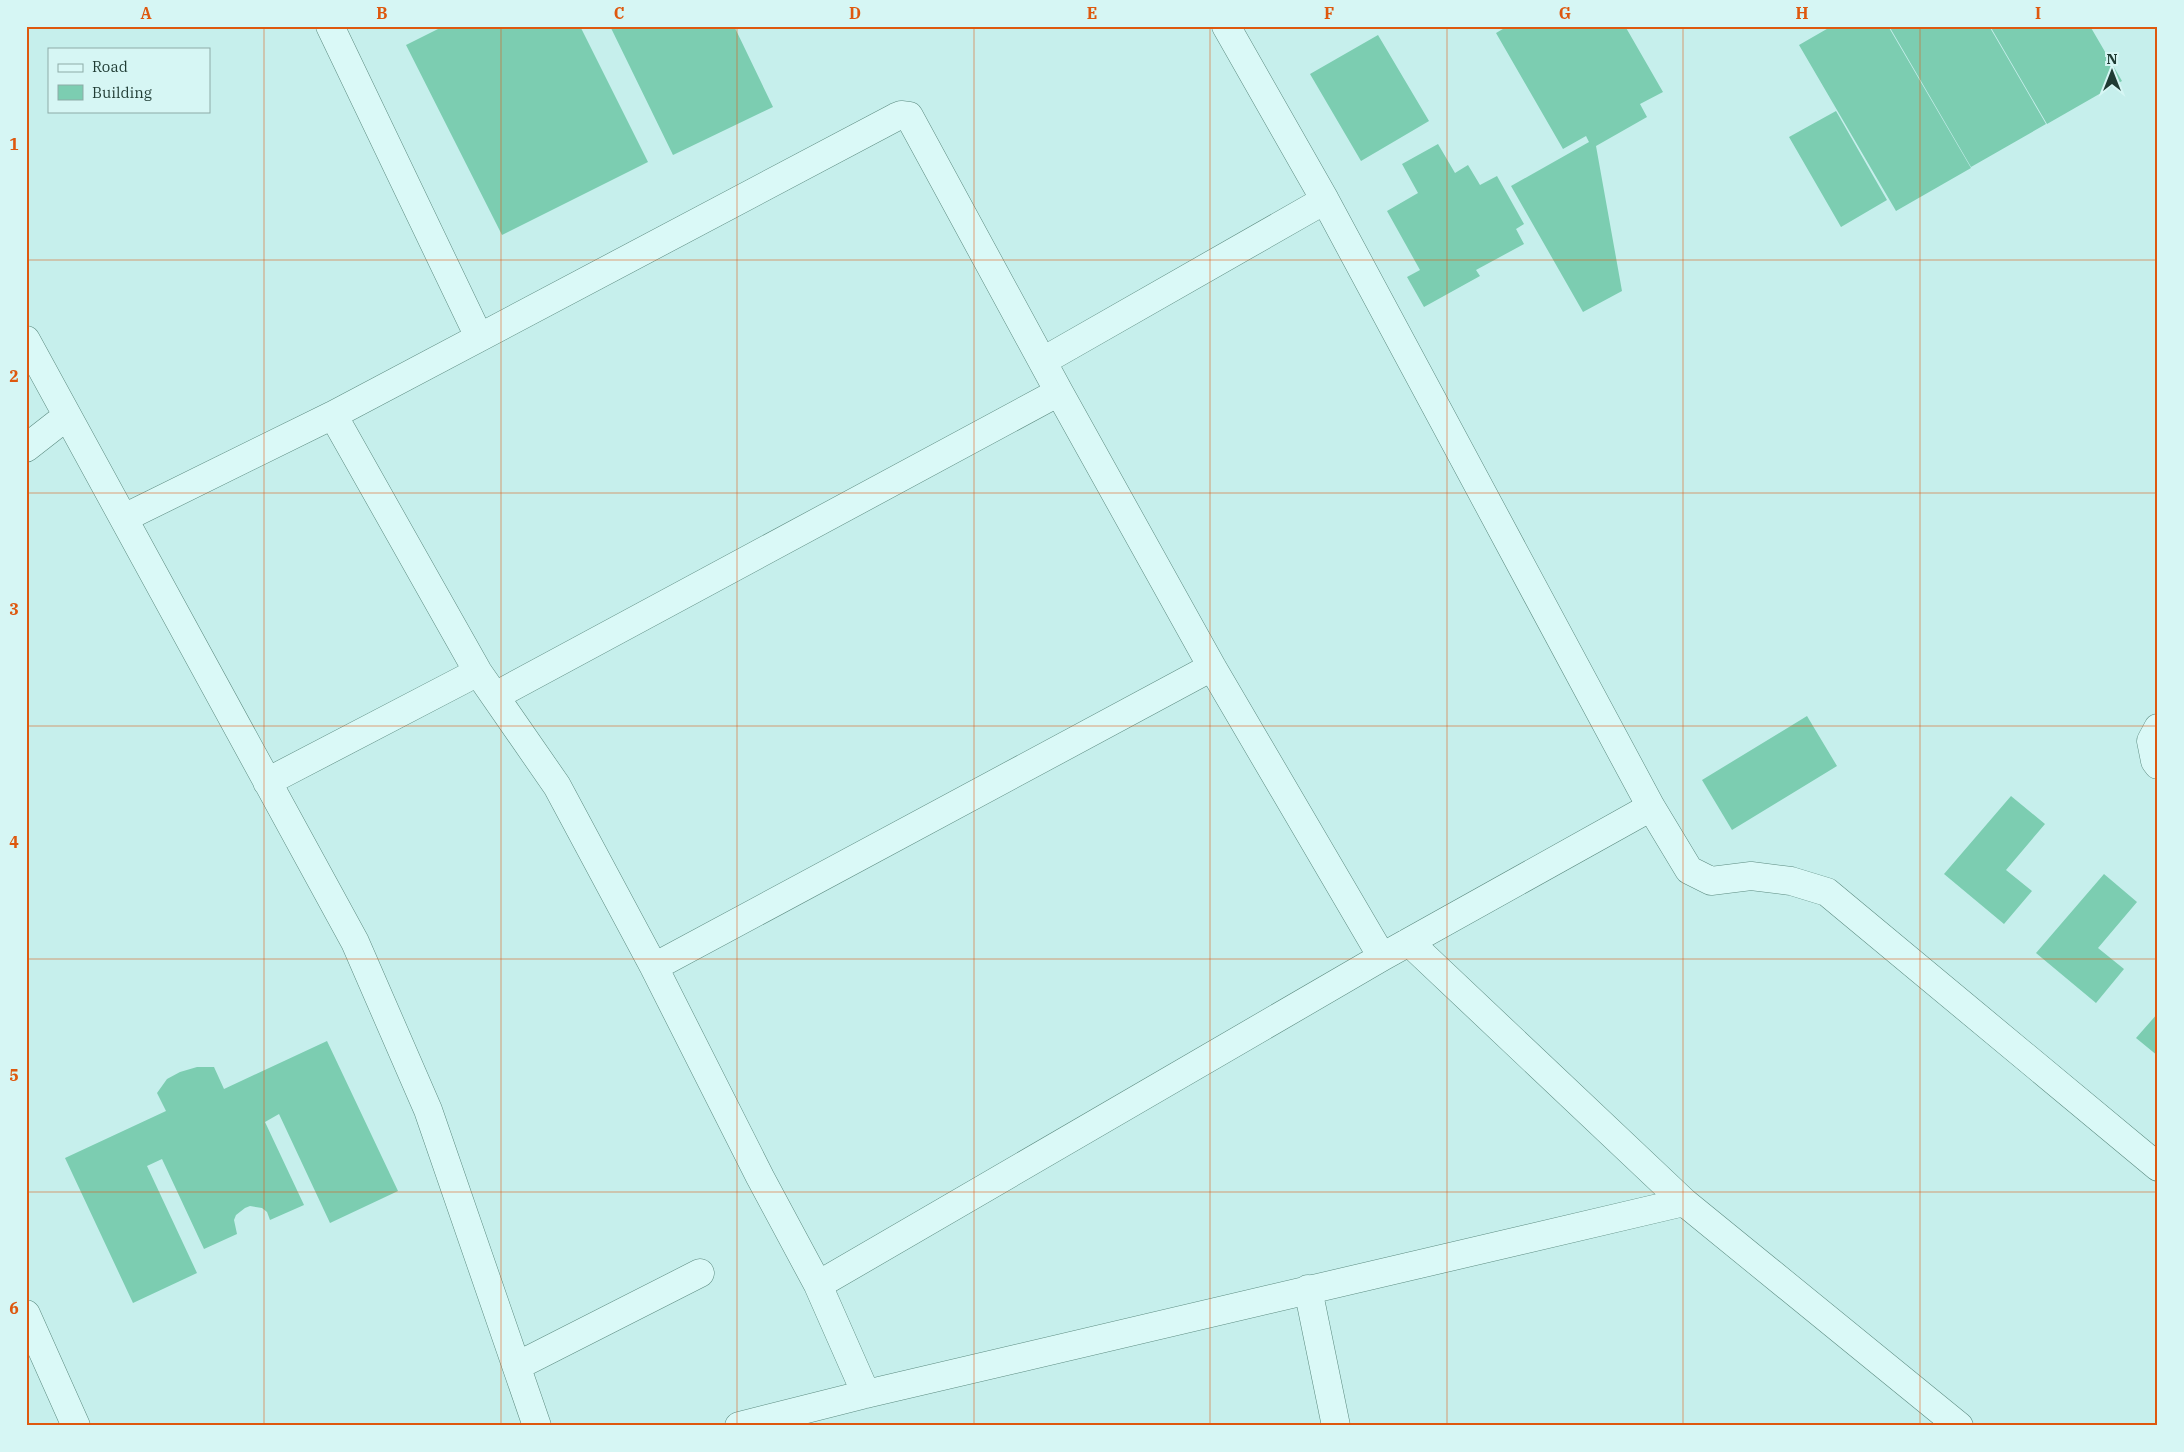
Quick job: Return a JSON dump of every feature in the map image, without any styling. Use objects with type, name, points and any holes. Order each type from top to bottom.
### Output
[{"type":"street","points":[[330,26],[479,336]]},
{"type":"street","points":[[1226,26],[1325,200],[1651,807],[1689,870],[1711,880],[1752,876],[1790,880],[1827,892],[2158,1167]]},
{"type":"street","points":[[124,518],[333,415],[896,116],[905,115],[912,118],[1059,392],[1212,667],[1382,957]]},
{"type":"street","points":[[1043,361],[1325,200]]},
{"type":"street","points":[[26,340],[355,942],[428,1110],[537,1426]]},
{"type":"street","points":[[495,696],[1059,392]]},
{"type":"street","points":[[333,415],[478,672],[557,786],[654,967],[760,1177],[818,1285],[866,1394]]},
{"type":"street","points":[[26,448],[67,416]]},
{"type":"street","points":[[654,967],[1212,667]]},
{"type":"street","points":[[267,782],[478,672]]},
{"type":"street","points":[[2158,728],[2151,741],[2155,761],[2158,765]]},
{"type":"street","points":[[818,1285],[1382,957],[1651,807]]},
{"type":"street","points":[[1409,942],[1684,1202],[1959,1426]]},
{"type":"street","points":[[739,1426],[1308,1289],[1684,1202]]},
{"type":"street","points":[[517,1366],[700,1273]]},
{"type":"street","points":[[1308,1289],[1336,1426]]},
{"type":"street","points":[[26,1314],[76,1426]]},
{"type":"building","points":[[444,26],[580,26],[648,162],[502,235],[406,45]]},
{"type":"building","points":[[610,26],[734,26],[773,107],[673,155]]},
{"type":"building","points":[[1508,26],[1625,26],[1663,92],[1640,104],[1647,117],[1596,146],[1622,291],[1583,312],[1511,186],[1589,142],[1586,136],[1563,149],[1496,33]]},
{"type":"building","points":[[1832,26],[1888,26],[1971,168],[1896,211],[1799,45]]},
{"type":"building","points":[[1889,26],[1989,26],[2046,124],[1971,167]]},
{"type":"building","points":[[1990,26],[2090,26],[2122,81],[2047,124]]},
{"type":"building","points":[[1378,35],[1429,121],[1361,161],[1310,74]]},
{"type":"building","points":[[1836,111],[1887,200],[1841,227],[1789,137]]},
{"type":"building","points":[[1438,144],[1455,173],[1468,165],[1480,185],[1497,176],[1524,224],[1516,229],[1524,244],[1476,270],[1480,276],[1424,307],[1407,277],[1420,270],[1387,211],[1418,193],[1402,164]]},
{"type":"building","points":[[1807,716],[1837,766],[1732,830],[1702,780]]},
{"type":"building","points":[[2011,796],[2045,824],[2006,870],[2032,891],[2004,924],[1944,874]]},
{"type":"building","points":[[2104,874],[2137,902],[2098,948],[2124,969],[2096,1003],[2036,953]]},
{"type":"building","points":[[2158,1013],[2158,1056],[2136,1038]]},
{"type":"building","points":[[327,1041],[398,1191],[330,1223],[279,1114],[265,1122],[304,1205],[270,1220],[267,1212],[262,1208],[250,1206],[245,1208],[236,1215],[234,1220],[237,1234],[204,1249],[162,1159],[147,1166],[197,1273],[133,1303],[65,1158],[166,1111],[157,1093],[167,1079],[180,1072],[197,1067],[214,1067],[224,1089]]}]
